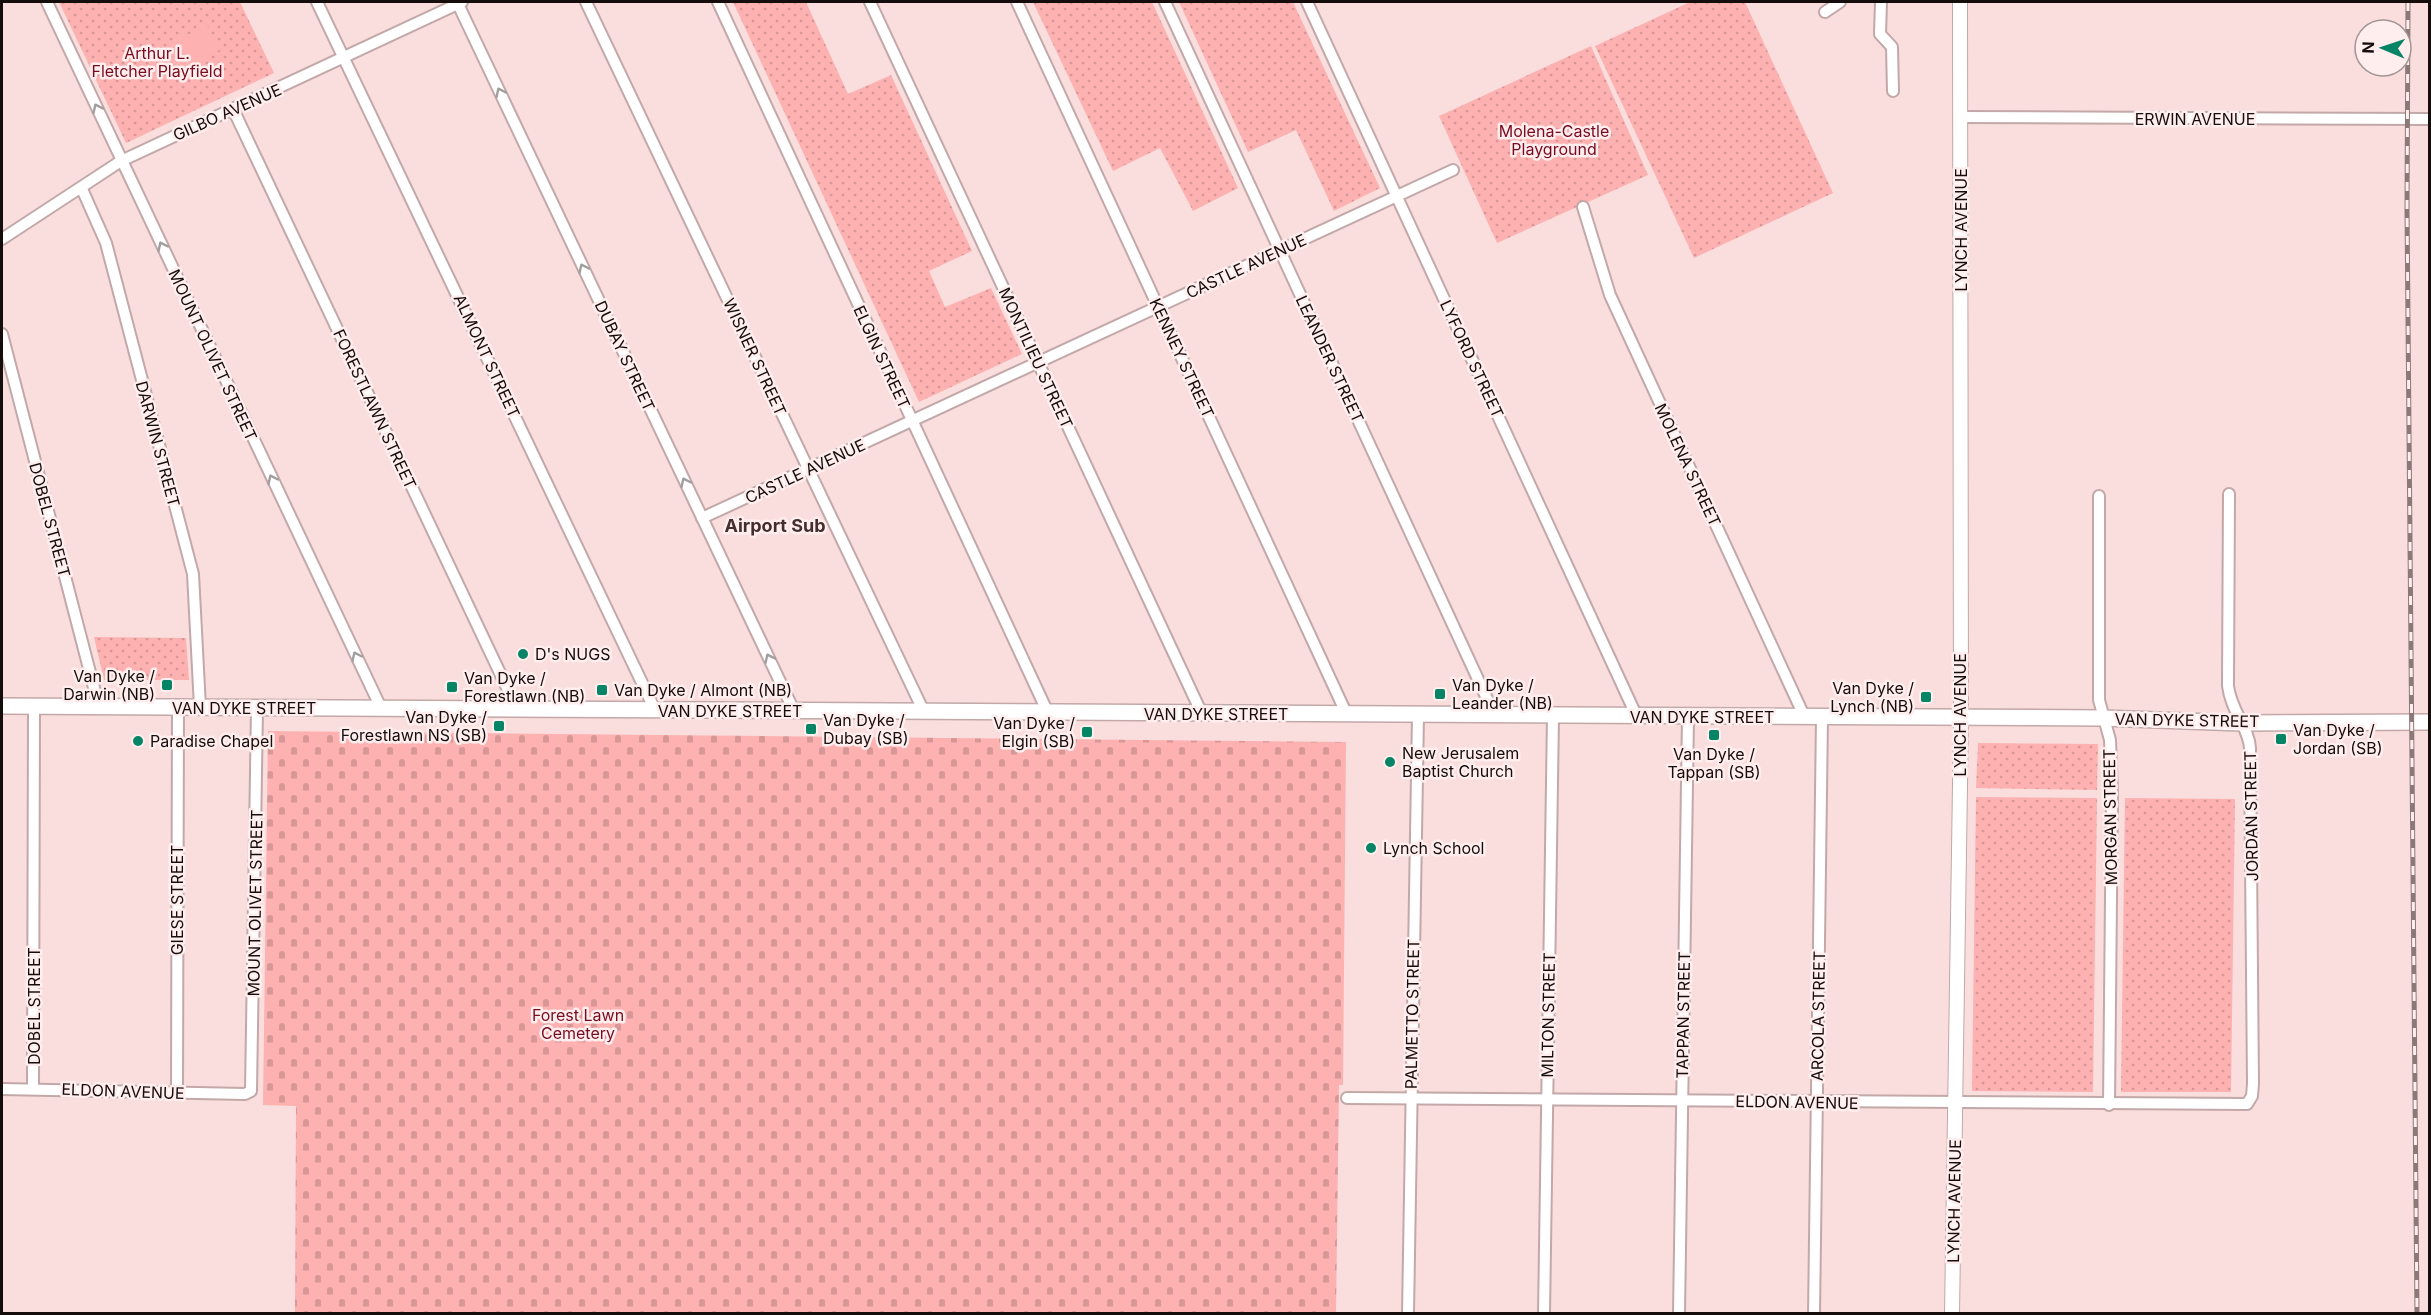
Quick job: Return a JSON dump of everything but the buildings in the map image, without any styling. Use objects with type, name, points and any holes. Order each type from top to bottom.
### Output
[{"type":"main road","name":"VAN DYKE STREET","points":[[2,706],[1961,719],[2103,718],[2241,723],[2430,722]]},
{"type":"street","name":"MOUNT OLIVET STREET","points":[[47,2],[381,708]]},
{"type":"street","name":"ALMONT STREET","points":[[317,2],[655,710]]},
{"type":"street","name":"GILBO AVENUE","points":[[2,239],[82,189],[121,161],[459,2]]},
{"type":"street","name":"DUBAY STREET","points":[[459,2],[794,711]]},
{"type":"street","name":"WISNER STREET","points":[[586,2],[924,712]]},
{"type":"street","name":"ELGIN STREET","points":[[718,2],[1048,713]]},
{"type":"street","name":"MONTILIEU STREET","points":[[870,2],[1202,714]]},
{"type":"street","name":"KENNEY STREET","points":[[1017,2],[1347,715]]},
{"type":"street","name":"LEANDER STREET","points":[[1165,2],[1495,716]]},
{"type":"street","name":"LYFORD STREET","points":[[1307,2],[1637,717]]},
{"type":"street","points":[[1825,12],[1840,2]]},
{"type":"street","points":[[1881,2],[1880,34],[1892,47],[1893,91]]},
{"type":"street","name":"LYNCH AVENUE","points":[[1952,1314],[1961,719],[1960,2]]},
{"type":"street","name":"FORESTLAWN STREET","points":[[233,109],[517,709]]},
{"type":"street","name":"ERWIN AVENUE","points":[[1961,117],[2430,119]]},
{"type":"street","name":"CASTLE AVENUE","points":[[702,518],[1453,170]]},
{"type":"street","name":"DARWIN STREET","points":[[82,189],[106,243],[193,574],[200,707]]},
{"type":"street","name":"MOLENA STREET","points":[[1583,207],[1610,295],[1805,718]]},
{"type":"street","name":"DOBEL STREET","points":[[2,334],[99,707]]},
{"type":"street","name":"JORDAN STREET","points":[[2229,494],[2228,686],[2230,700],[2250,740],[2253,1084],[2252,1096],[2247,1104]]},
{"type":"street","name":"MORGAN STREET","points":[[2099,496],[2099,700],[2110,740],[2112,794],[2109,1105]]},
{"type":"street","name":"DOBEL STREET","points":[[33,1089],[34,706]]},
{"type":"street","name":"GIESE STREET","points":[[177,1093],[178,707]]},
{"type":"street","name":"MOUNT OLIVET STREET","points":[[245,1094],[251,1090],[252,1085],[257,708]]},
{"type":"street","name":"PALMETTO STREET","points":[[1408,1314],[1418,715]]},
{"type":"street","name":"MILTON STREET","points":[[1544,1314],[1553,716]]},
{"type":"street","name":"TAPPAN STREET","points":[[1679,1314],[1688,717]]},
{"type":"street","name":"ARCOLA STREET","points":[[1814,1314],[1822,718]]},
{"type":"street","name":"ELDON AVENUE","points":[[2,1089],[245,1094]]},
{"type":"street","name":"ELDON AVENUE","points":[[1347,1098],[1547,1097],[1682,1101],[2247,1104]]},
{"type":"green space","name":"Arthur L. Fletcher Playfield","points":[[59,2],[240,2],[274,73],[126,143]]},
{"type":"green space","points":[[733,2],[806,2],[848,94],[891,75],[972,251],[929,271],[945,307],[991,288],[1022,354],[919,402]]},
{"type":"green space","points":[[1033,2],[1152,2],[1238,188],[1193,211],[1160,148],[1113,171]]},
{"type":"green space","points":[[1179,2],[1293,2],[1380,188],[1334,211],[1296,130],[1248,152]]},
{"type":"green space","points":[[1690,2],[1745,2],[1833,193],[1694,258],[1595,46]]},
{"type":"green space","points":[[207,25],[220,50],[180,69],[168,45]]},
{"type":"green space","name":"Molena-Castle Playground","points":[[1591,46],[1648,175],[1497,243],[1439,116]]},
{"type":"green space","points":[[94,637],[186,638],[189,680],[104,680]]},
{"type":"green space","name":"Forest Lawn Cemetery","points":[[268,731],[1346,742],[1343,1085],[1339,1085],[1336,1313],[295,1313],[296,1106],[263,1105]]},
{"type":"green space","points":[[1978,743],[2098,744],[2097,790],[1976,788]]},
{"type":"green space","points":[[1976,797],[2097,798],[2093,1092],[1972,1091]]},
{"type":"green space","points":[[2125,798],[2235,799],[2231,1092],[2121,1092]]},
{"type":"railway","points":[[2408,2],[2407,209],[2417,1314]]},
{"type":"place","name":"D's NUGS","points":[[523,654]]},
{"type":"place","name":"Van Dyke / Darwin (NB)","points":[[167,685]]},
{"type":"place","name":"Van Dyke / Forestlawn (NB)","points":[[452,687]]},
{"type":"place","name":"Van Dyke / Almont (NB)","points":[[602,690]]},
{"type":"place","name":"Van Dyke / Leander (NB)","points":[[1440,694]]},
{"type":"place","name":"Van Dyke / Lynch (NB)","points":[[1926,697]]},
{"type":"place","name":"Van Dyke / Forestlawn NS (SB)","points":[[499,726]]},
{"type":"place","name":"Van Dyke / Dubay (SB)","points":[[811,729]]},
{"type":"place","name":"Van Dyke / Elgin (SB)","points":[[1087,732]]},
{"type":"place","name":"Van Dyke / Tappan (SB)","points":[[1714,735]]},
{"type":"place","name":"Van Dyke / Jordan (SB)","points":[[2281,739]]},
{"type":"place","name":"Paradise Chapel","points":[[138,741]]},
{"type":"place","name":"New Jerusalem Baptist Church","points":[[1390,762]]},
{"type":"place","name":"Lynch School","points":[[1371,848]]},
{"type":"district","name":"Airport Sub","points":[[775,525]]}]
